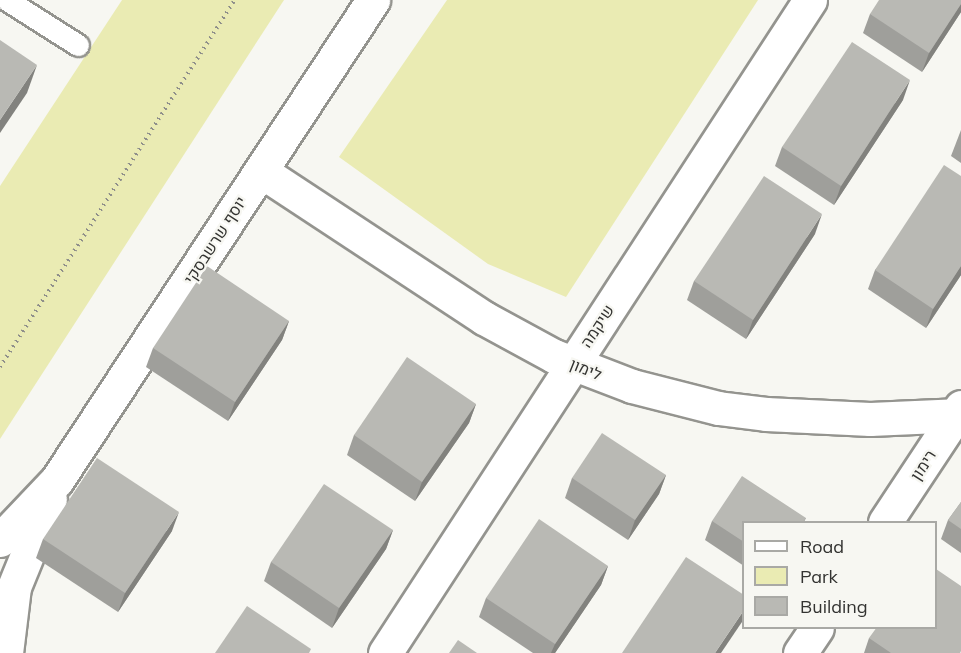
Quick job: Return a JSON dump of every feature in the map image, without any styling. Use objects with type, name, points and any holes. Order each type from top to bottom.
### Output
[{"type":"street","name":"יוסף שרשבסקי","points":[[0,540],[57,480],[373,0]]},
{"type":"street","name":"שיקמה","points":[[385,653],[810,0]]},
{"type":"street","name":"לימון","points":[[261,171],[484,318],[572,363],[674,398],[730,409],[817,418],[959,413]]},
{"type":"street","name":"רימון","points":[[886,521],[959,413]]},
{"type":"street","name":"יוסף שרשבסקי","points":[[4,653],[14,587],[57,480]]},
{"type":"street","points":[[800,653],[816,629]]},
{"type":"street","points":[[0,648],[4,653]]},
{"type":"lane","points":[[8,0],[78,45]]},
{"type":"path","points":[[0,367],[235,0]]},
{"type":"green space","points":[[122,0],[284,0],[0,439],[0,186]]},
{"type":"green space","points":[[447,0],[758,0],[566,297],[488,264],[339,157]]},
{"type":"building","points":[[879,0],[961,0],[961,4],[929,53],[870,14]]},
{"type":"building","points":[[0,40],[37,65],[0,120]]},
{"type":"building","points":[[852,42],[910,80],[841,186],[782,147]]},
{"type":"building","points":[[944,165],[961,176],[961,266],[933,309],[875,270]]},
{"type":"building","points":[[764,176],[822,214],[753,320],[694,281]]},
{"type":"building","points":[[207,266],[289,321],[235,402],[153,348]]},
{"type":"building","points":[[407,357],[476,404],[422,482],[354,435]]},
{"type":"building","points":[[602,433],[666,475],[635,520],[572,478]]},
{"type":"building","points":[[97,458],[179,512],[125,593],[43,539]]},
{"type":"building","points":[[742,476],[806,518],[804,521],[742,521],[742,541],[712,521]]},
{"type":"building","points":[[324,484],[393,530],[339,608],[271,562]]},
{"type":"building","points":[[961,502],[961,529],[948,520]]},
{"type":"building","points":[[539,519],[608,566],[555,644],[486,598]]},
{"type":"building","points":[[686,557],[742,594],[742,613],[715,653],[622,653]]},
{"type":"building","points":[[937,570],[961,586],[960,653],[891,653],[869,638],[876,629],[937,629]]},
{"type":"building","points":[[247,606],[311,649],[309,653],[215,653]]},
{"type":"building","points":[[458,640],[477,653],[449,653]]}]
